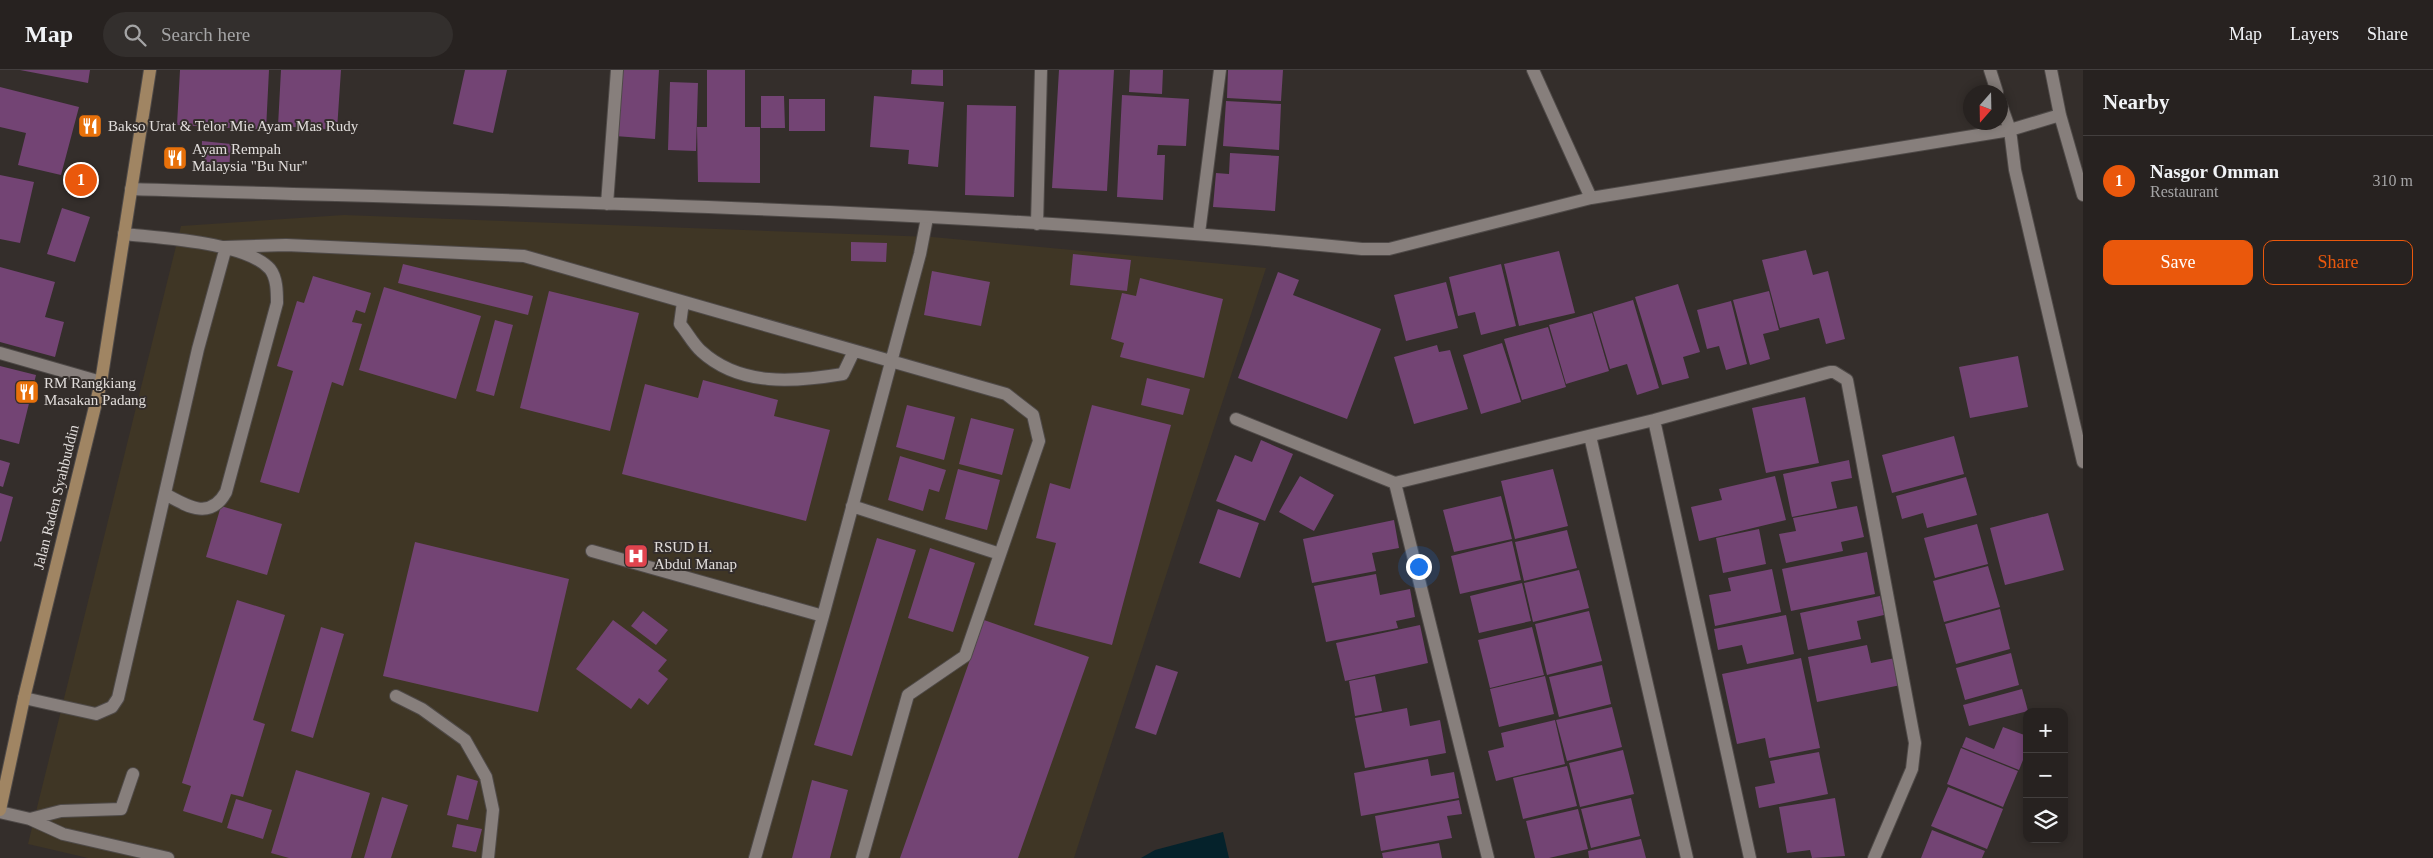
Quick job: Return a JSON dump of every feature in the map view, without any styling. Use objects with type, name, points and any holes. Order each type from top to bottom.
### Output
[{"type":"main road","name":"Jalan Raden Syahbuddin","points":[[0,811],[24,698],[101,382],[150,70]]},
{"type":"street","points":[[608,204],[617,70]]},
{"type":"street","points":[[1036,224],[1041,70]]},
{"type":"street","points":[[1199,233],[1220,70]]},
{"type":"street","points":[[1532,70],[1590,198]]},
{"type":"street","points":[[1990,70],[1995,85]]},
{"type":"street","points":[[2051,70],[2060,115],[2083,195]]},
{"type":"street","points":[[131,189],[608,204],[927,218],[1199,233],[1362,249],[1389,249],[1590,198],[2010,130],[2060,115]]},
{"type":"street","points":[[2008,124],[2015,170],[2083,462]]},
{"type":"street","points":[[755,858],[891,363],[927,218]]},
{"type":"street","points":[[124,234],[226,247],[286,245],[524,256],[891,363],[1006,394],[1033,415],[1039,441],[978,623],[965,656],[908,695],[862,858]]},
{"type":"street","points":[[24,698],[96,714],[112,707],[118,698],[198,349],[226,247]]},
{"type":"street","points":[[165,494],[188,507],[197,508],[215,506],[221,500],[230,482],[277,303],[274,279],[269,269],[262,262],[226,247]]},
{"type":"street","points":[[682,302],[680,324],[701,351],[731,370],[767,380],[805,380],[843,374],[854,351]]},
{"type":"street","points":[[0,353],[101,382]]},
{"type":"street","points":[[1236,419],[1395,483],[1654,420],[1830,372],[1834,372],[1847,380],[1915,743],[1912,769],[1874,858]]},
{"type":"street","points":[[1654,420],[1750,858]]},
{"type":"street","points":[[1590,436],[1687,858]]},
{"type":"street","points":[[1395,483],[1488,858]]},
{"type":"street","points":[[852,506],[1000,554]]},
{"type":"street","points":[[592,551],[823,616]]},
{"type":"street","points":[[396,696],[422,710],[465,740],[486,777],[493,810],[488,858]]},
{"type":"street","points":[[30,819],[61,811],[121,809],[134,774]]},
{"type":"street","points":[[0,811],[30,819],[63,834],[168,858]]},
{"type":"shaded area","name":"RSUD H. Abdul Manap","points":[[344,215],[932,237],[1266,268],[1074,858],[88,858],[28,844],[181,226]]},
{"type":"water","points":[[1223,832],[1229,858],[1141,858],[1155,850]]},
{"type":"building","points":[[20,70],[90,70],[88,83]]},
{"type":"building","points":[[180,70],[269,70],[266,130],[177,125]]},
{"type":"building","points":[[281,70],[341,70],[337,130],[278,126]]},
{"type":"building","points":[[465,70],[507,70],[493,133],[453,124]]},
{"type":"building","points":[[618,70],[659,70],[655,139],[615,136]]},
{"type":"building","points":[[707,70],[745,70],[745,127],[760,127],[760,183],[698,182],[697,127],[707,127]]},
{"type":"building","points":[[912,70],[943,70],[943,86],[911,84]]},
{"type":"building","points":[[1059,70],[1114,70],[1107,191],[1052,188]]},
{"type":"building","points":[[1130,70],[1163,70],[1162,94],[1129,92]]},
{"type":"building","points":[[1228,70],[1283,70],[1281,101],[1227,98]]},
{"type":"building","points":[[670,82],[698,83],[696,151],[668,150]]},
{"type":"building","points":[[0,87],[79,107],[61,175],[18,165],[26,133],[0,127]]},
{"type":"building","points":[[1122,95],[1189,99],[1186,146],[1158,145],[1157,155],[1165,155],[1163,200],[1117,197]]},
{"type":"building","points":[[761,96],[784,96],[785,128],[761,128]]},
{"type":"building","points":[[874,96],[944,102],[938,167],[908,164],[909,150],[870,147]]},
{"type":"building","points":[[789,99],[825,99],[825,131],[789,131]]},
{"type":"building","points":[[1226,101],[1281,104],[1279,150],[1223,146]]},
{"type":"building","points":[[967,105],[1016,106],[1014,197],[965,195]]},
{"type":"building","points":[[202,141],[231,144],[229,169],[201,167]]},
{"type":"building","points":[[1230,153],[1279,156],[1275,211],[1213,207],[1216,173],[1229,174]]},
{"type":"building","points":[[0,175],[34,182],[20,243],[0,239]]},
{"type":"building","points":[[62,208],[90,217],[75,262],[47,254]]},
{"type":"building","points":[[851,242],[887,243],[886,262],[851,261]]},
{"type":"building","points":[[1806,250],[1813,275],[1828,271],[1845,339],[1826,344],[1819,318],[1780,328],[1762,260]]},
{"type":"building","points":[[1559,251],[1575,313],[1519,326],[1504,264]]},
{"type":"building","points":[[1073,254],[1131,260],[1127,291],[1070,285]]},
{"type":"building","points":[[403,264],[533,296],[528,315],[398,283]]},
{"type":"building","points":[[1501,264],[1516,326],[1481,335],[1475,312],[1458,316],[1449,277]]},
{"type":"building","points":[[0,267],[55,282],[45,317],[64,322],[55,357],[0,342]]},
{"type":"building","points":[[932,271],[990,282],[981,326],[924,315]]},
{"type":"building","points":[[1278,272],[1299,280],[1293,295],[1381,329],[1347,419],[1238,378]]},
{"type":"building","points":[[313,276],[371,293],[365,313],[356,310],[352,322],[362,324],[343,386],[332,382],[299,493],[260,482],[293,371],[277,366],[297,301],[304,303]]},
{"type":"building","points":[[1140,278],[1223,299],[1204,378],[1120,357],[1124,343],[1111,339],[1122,293],[1136,296]]},
{"type":"building","points":[[1446,282],[1458,328],[1406,341],[1394,295]]},
{"type":"building","points":[[1678,284],[1700,352],[1683,357],[1689,378],[1662,385],[1635,297]]},
{"type":"building","points":[[384,287],[481,316],[456,399],[359,370]]},
{"type":"building","points":[[549,291],[639,313],[610,431],[520,408]]},
{"type":"building","points":[[1769,291],[1779,330],[1763,334],[1770,359],[1750,365],[1733,300]]},
{"type":"building","points":[[1633,300],[1659,388],[1637,395],[1627,364],[1610,369],[1593,312]]},
{"type":"building","points":[[1731,301],[1747,364],[1726,370],[1719,346],[1707,349],[1697,310]]},
{"type":"building","points":[[1592,313],[1609,371],[1566,384],[1549,325]]},
{"type":"building","points":[[495,320],[513,325],[494,396],[476,391]]},
{"type":"building","points":[[1548,327],[1566,387],[1522,400],[1504,339]]},
{"type":"building","points":[[1502,343],[1521,402],[1481,414],[1463,355]]},
{"type":"building","points":[[1437,345],[1439,352],[1450,350],[1468,409],[1414,424],[1394,357]]},
{"type":"building","points":[[2018,356],[2028,407],[1970,418],[1959,367]]},
{"type":"building","points":[[0,366],[36,375],[19,444],[0,439]]},
{"type":"building","points":[[1147,378],[1190,389],[1183,415],[1141,405]]},
{"type":"building","points":[[703,380],[778,400],[774,416],[830,430],[806,521],[622,474],[645,384],[698,398]]},
{"type":"building","points":[[1805,397],[1819,463],[1766,473],[1752,408]]},
{"type":"building","points":[[907,405],[955,417],[944,460],[896,447]]},
{"type":"building","points":[[1092,405],[1171,425],[1112,645],[1034,625],[1056,543],[1036,538],[1050,483],[1070,489]]},
{"type":"building","points":[[971,418],[1014,429],[1002,475],[959,464]]},
{"type":"building","points":[[1954,436],[1964,474],[1892,493],[1882,455]]},
{"type":"building","points":[[1261,440],[1293,454],[1265,521],[1216,501],[1235,455],[1252,462]]},
{"type":"building","points":[[900,456],[946,470],[939,492],[929,489],[923,511],[888,500]]},
{"type":"building","points":[[0,460],[10,463],[3,487],[0,486]]},
{"type":"building","points":[[1849,460],[1852,478],[1831,482],[1837,508],[1792,517],[1783,474]]},
{"type":"building","points":[[958,469],[1000,480],[987,530],[945,519]]},
{"type":"building","points":[[1553,469],[1568,526],[1515,539],[1501,481]]},
{"type":"building","points":[[1300,476],[1334,495],[1314,531],[1279,512]]},
{"type":"building","points":[[1775,476],[1786,520],[1699,541],[1691,507],[1722,500],[1719,489]]},
{"type":"building","points":[[1966,477],[1977,515],[1927,528],[1923,513],[1902,519],[1896,496]]},
{"type":"building","points":[[0,493],[13,497],[1,542],[0,541]]},
{"type":"building","points":[[1501,496],[1512,539],[1454,552],[1443,510]]},
{"type":"building","points":[[221,506],[282,524],[267,575],[206,557]]},
{"type":"building","points":[[1857,506],[1864,537],[1841,542],[1843,551],[1786,563],[1779,534],[1796,531],[1793,518]]},
{"type":"building","points":[[1218,509],[1259,523],[1240,578],[1199,563]]},
{"type":"building","points":[[2048,513],[2064,570],[2005,585],[1990,528]]},
{"type":"building","points":[[1394,520],[1399,548],[1372,553],[1376,571],[1312,583],[1303,539]]},
{"type":"building","points":[[1977,524],[1988,564],[1935,578],[1924,538]]},
{"type":"building","points":[[1759,529],[1766,564],[1723,573],[1716,538]]},
{"type":"building","points":[[1567,530],[1577,568],[1524,581],[1515,542]]},
{"type":"building","points":[[877,538],[916,550],[852,756],[814,745]]},
{"type":"building","points":[[1512,541],[1521,580],[1460,594],[1451,556]]},
{"type":"building","points":[[415,542],[569,579],[538,712],[383,676]]},
{"type":"building","points":[[930,548],[975,563],[953,632],[908,618]]},
{"type":"building","points":[[1867,552],[1875,594],[1791,611],[1782,569]]},
{"type":"building","points":[[1988,566],[2000,607],[1944,622],[1933,581]]},
{"type":"building","points":[[1772,569],[1781,612],[1715,626],[1709,595],[1731,591],[1728,578]]},
{"type":"building","points":[[1579,570],[1589,608],[1533,622],[1524,583]]},
{"type":"building","points":[[1376,574],[1380,595],[1410,589],[1415,617],[1396,621],[1398,628],[1326,642],[1314,586]]},
{"type":"building","points":[[1522,583],[1531,621],[1479,633],[1470,596]]},
{"type":"building","points":[[1880,596],[1884,615],[1857,621],[1861,639],[1808,650],[1800,613]]},
{"type":"building","points":[[237,600],[285,615],[253,720],[265,724],[243,797],[231,794],[222,823],[183,811],[191,786],[182,783]]},
{"type":"building","points":[[2000,609],[2010,649],[1956,664],[1945,624]]},
{"type":"building","points":[[643,611],[668,630],[656,645],[631,626]]},
{"type":"building","points":[[1589,611],[1602,661],[1547,675],[1535,624]]},
{"type":"building","points":[[1786,615],[1794,654],[1747,664],[1742,645],[1718,650],[1714,629]]},
{"type":"building","points":[[613,620],[667,660],[658,671],[668,679],[648,705],[639,698],[631,709],[576,669]]},
{"type":"building","points":[[984,620],[1089,657],[1018,858],[900,858]]},
{"type":"building","points":[[1420,625],[1428,663],[1345,681],[1336,643]]},
{"type":"building","points":[[321,627],[344,634],[313,738],[291,731]]},
{"type":"building","points":[[1532,627],[1544,675],[1490,688],[1478,640]]},
{"type":"building","points":[[1867,645],[1871,663],[1895,658],[1901,685],[1817,702],[1808,657]]},
{"type":"building","points":[[2011,653],[2019,685],[1965,700],[1956,668]]},
{"type":"building","points":[[1801,658],[1820,748],[1769,758],[1765,738],[1737,744],[1722,674]]},
{"type":"building","points":[[1156,665],[1178,672],[1156,735],[1135,728]]},
{"type":"building","points":[[1602,665],[1611,704],[1559,717],[1549,677]]},
{"type":"building","points":[[1375,676],[1382,711],[1355,716],[1349,681]]},
{"type":"building","points":[[1545,676],[1554,714],[1499,727],[1490,689]]},
{"type":"building","points":[[2022,689],[2027,708],[2023,708],[2023,712],[1969,726],[1963,705]]},
{"type":"building","points":[[1612,707],[1622,747],[1567,761],[1556,720]]},
{"type":"building","points":[[1407,708],[1410,726],[1440,720],[1446,753],[1365,768],[1355,718]]},
{"type":"building","points":[[1555,720],[1565,764],[1496,781],[1488,751],[1504,747],[1501,733]]},
{"type":"building","points":[[2003,727],[2023,734],[2023,760],[2019,770],[1962,747],[1966,737],[1994,749]]},
{"type":"building","points":[[1961,748],[2018,771],[2003,807],[1947,784]]},
{"type":"building","points":[[1623,750],[1634,794],[1580,807],[1569,763]]},
{"type":"building","points":[[1819,752],[1828,794],[1759,808],[1755,787],[1775,783],[1770,761]]},
{"type":"building","points":[[1428,759],[1431,776],[1454,772],[1459,798],[1361,816],[1354,773]]},
{"type":"building","points":[[1567,766],[1577,806],[1523,819],[1513,778]]},
{"type":"building","points":[[296,770],[370,793],[351,858],[289,858],[271,853]]},
{"type":"building","points":[[457,775],[478,781],[468,820],[447,815]]},
{"type":"building","points":[[812,780],[848,790],[830,858],[792,858]]},
{"type":"building","points":[[1948,787],[2003,809],[1987,849],[1931,826]]},
{"type":"building","points":[[382,797],[408,805],[391,858],[364,858]]},
{"type":"building","points":[[1631,798],[1640,836],[1591,848],[1581,809]]},
{"type":"building","points":[[1835,798],[1845,856],[1812,858],[1810,850],[1787,853],[1779,807]]},
{"type":"building","points":[[236,799],[272,810],[263,839],[227,828]]},
{"type":"building","points":[[1459,800],[1462,814],[1447,816],[1452,838],[1381,851],[1375,816]]},
{"type":"building","points":[[1578,809],[1588,849],[1549,858],[1535,858],[1526,821]]},
{"type":"building","points":[[457,824],[482,829],[476,852],[452,847]]},
{"type":"building","points":[[1932,830],[1985,851],[1982,858],[1921,858]]},
{"type":"building","points":[[1641,839],[1646,858],[1589,858],[1588,851]]},
{"type":"building","points":[[1439,843],[1442,858],[1383,858],[1382,853]]},
{"type":"place","name":"Bakso Urat & Telor Mie Ayam Mas Rudy","points":[[90,126]]},
{"type":"place","name":"Ayam Rempah Malaysia \"Bu Nur\"","points":[[175,158]]},
{"type":"place","name":"Nasgor Omman","points":[[81,180]]},
{"type":"place","name":"RM Rangkiang Masakan Padang","points":[[27,392]]},
{"type":"place","name":"RSUD H. Abdul Manap","points":[[636,556]]}]
